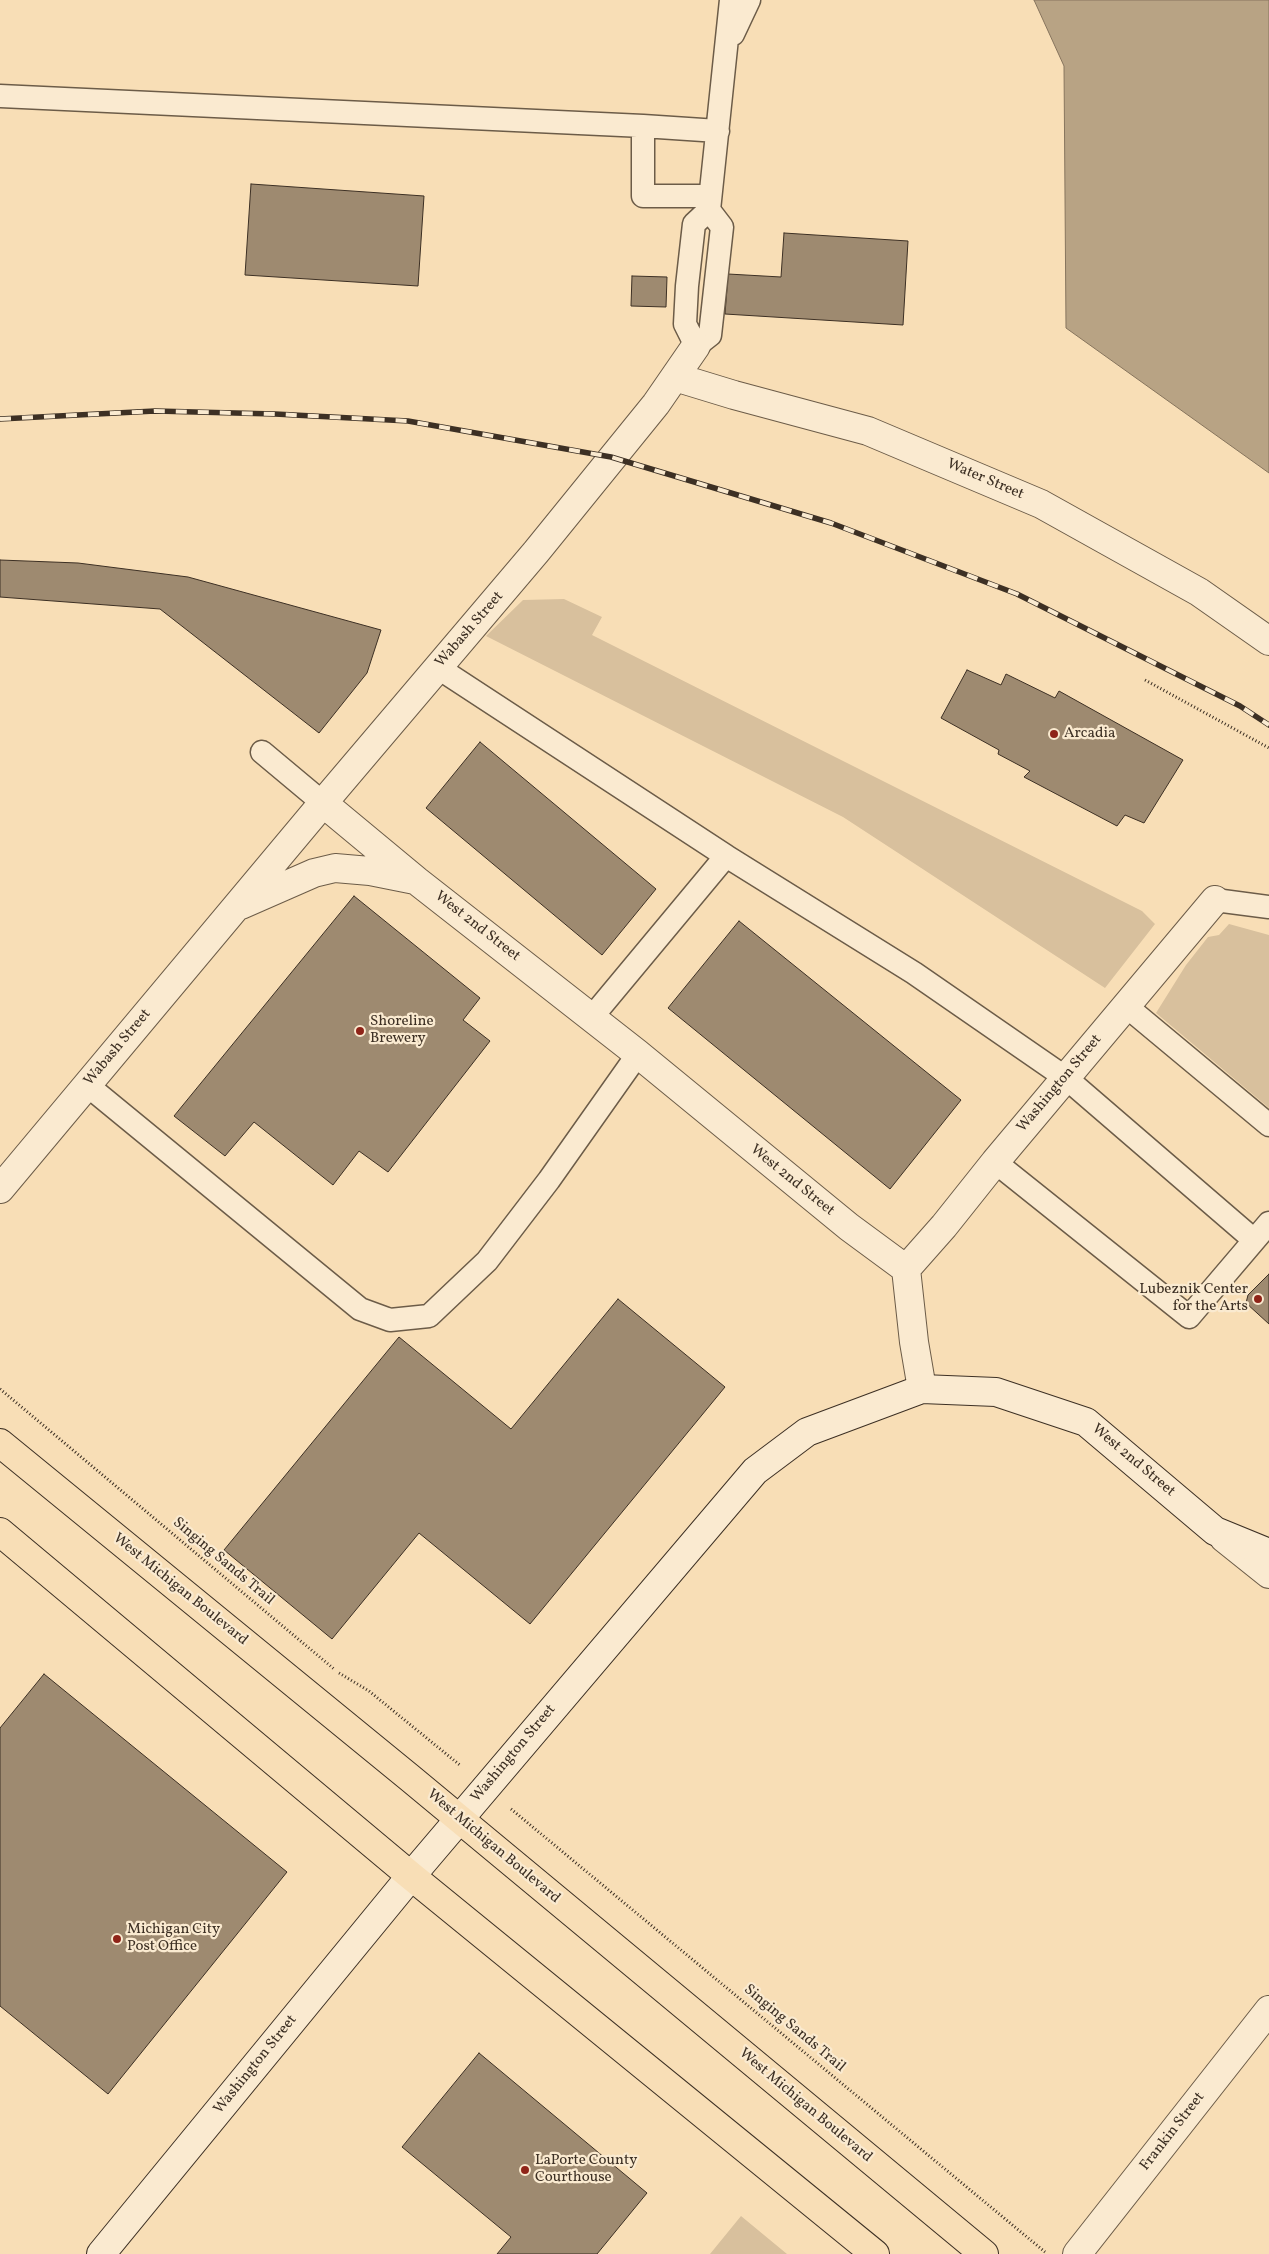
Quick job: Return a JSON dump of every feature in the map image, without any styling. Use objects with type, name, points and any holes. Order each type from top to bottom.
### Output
[{"type":"main road","name":"West Michigan Boulevard","points":[[0,1443],[459,1819],[984,2254]]},
{"type":"main road","points":[[0,1532],[411,1876],[874,2254]]},
{"type":"street","name":"Wabash Street","points":[[0,1188],[323,802],[536,552],[675,377],[696,346]]},
{"type":"street","name":"Water Street","points":[[675,377],[868,431],[1041,504],[1199,592],[1269,641]]},
{"type":"street","name":"West 2nd Street","points":[[323,802],[418,881],[638,1054],[849,1227],[906,1269]]},
{"type":"street","name":"Wabash Street","points":[[235,907],[314,872],[335,868],[370,871],[418,881]]},
{"type":"street","name":"Washington Street","points":[[906,1269],[944,1226],[995,1162],[1215,900]]},
{"type":"street","points":[[906,1269],[914,1342],[922,1389]]},
{"type":"street","name":"West 2nd Street","points":[[922,1389],[996,1392],[1086,1422],[1269,1574]]},
{"type":"street","name":"Washington Street","points":[[101,2254],[411,1876],[755,1471],[807,1432],[922,1389]]},
{"type":"street","name":"West 2nd Street","points":[[1215,1531],[1269,1553]]},
{"type":"street","name":"Frankin Street","points":[[1077,2254],[1269,2010]]},
{"type":"lane","points":[[696,346],[685,324],[687,286],[694,224],[709,203],[727,46],[730,0]]},
{"type":"lane","points":[[727,46],[749,0]]},
{"type":"lane","points":[[0,96],[643,126],[718,132]]},
{"type":"lane","points":[[643,126],[643,196],[709,203]]},
{"type":"lane","points":[[437,668],[726,856],[914,973],[1066,1078],[1254,1240]]},
{"type":"lane","points":[[262,752],[323,802]]},
{"type":"lane","points":[[592,1017],[726,856]]},
{"type":"lane","points":[[1215,900],[1269,907]]},
{"type":"lane","points":[[1126,1006],[1269,1125]]},
{"type":"lane","points":[[87,1084],[360,1309],[390,1320],[429,1316],[487,1261],[549,1180],[638,1054]]},
{"type":"lane","points":[[995,1162],[1189,1317],[1269,1223]]},
{"type":"path","points":[[1145,680],[1269,748]]},
{"type":"path","name":"Singing Sands Trail","points":[[0,1389],[341,1675],[369,1691],[436,1746]]},
{"type":"path","name":"Singing Sands Trail","points":[[527,1822],[1047,2254]]},
{"type":"shaded area","points":[[1034,0],[1269,0],[1269,473],[1066,328],[1064,66]]},
{"type":"shaded area","points":[[564,599],[602,617],[592,635],[1142,911],[1155,924],[1105,988],[843,817],[486,636],[523,600]]},
{"type":"shaded area","points":[[1229,924],[1269,935],[1269,1108],[1156,1013],[1186,965],[1208,937],[1219,935]]},
{"type":"shaded area","points":[[741,2216],[787,2254],[710,2254]]},
{"type":"building","points":[[251,184],[424,196],[418,286],[245,275]]},
{"type":"building","points":[[784,233],[908,241],[903,325],[725,314],[728,274],[781,277]]},
{"type":"building","points":[[632,276],[667,277],[666,307],[631,306]]},
{"type":"building","points":[[0,560],[78,563],[188,577],[381,630],[367,673],[319,733],[160,609],[0,597]]},
{"type":"building","name":"Arcadia","points":[[967,670],[1001,685],[1006,674],[1055,698],[1059,691],[1183,760],[1144,823],[1125,815],[1117,826],[1024,777],[1030,771],[998,754],[999,750],[941,718]]},
{"type":"building","points":[[480,742],[656,889],[602,955],[426,808]]},
{"type":"building","name":"Shoreline Brewery","points":[[354,896],[480,998],[463,1020],[490,1041],[388,1172],[359,1151],[333,1185],[254,1122],[225,1156],[174,1116]]},
{"type":"building","points":[[739,921],[961,1100],[890,1189],[668,1008]]},
{"type":"building","name":"Lubeznik Center for the Arts","points":[[1269,1274],[1269,1324],[1246,1303],[1248,1295]]},
{"type":"building","points":[[618,1299],[725,1387],[530,1624],[419,1533],[332,1639],[224,1550],[399,1337],[511,1429]]},
{"type":"building","name":"Michigan City Post Office","points":[[44,1674],[287,1872],[108,2094],[0,2006],[0,1728]]},
{"type":"building","name":"LaPorte County Courthouse","points":[[479,2053],[647,2193],[597,2254],[497,2254],[511,2237],[402,2147]]},
{"type":"railway","points":[[0,419],[155,411],[275,414],[408,421],[611,457],[831,523],[1017,594],[1240,706],[1269,725]]},
{"type":"place","name":"Arcadia","points":[[1054,734]]},
{"type":"place","name":"Shoreline Brewery","points":[[360,1031]]},
{"type":"place","name":"Lubeznik Center for the Arts","points":[[1258,1299]]},
{"type":"place","name":"Michigan City Post Office","points":[[117,1939]]},
{"type":"place","name":"LaPorte County Courthouse","points":[[525,2170]]}]
